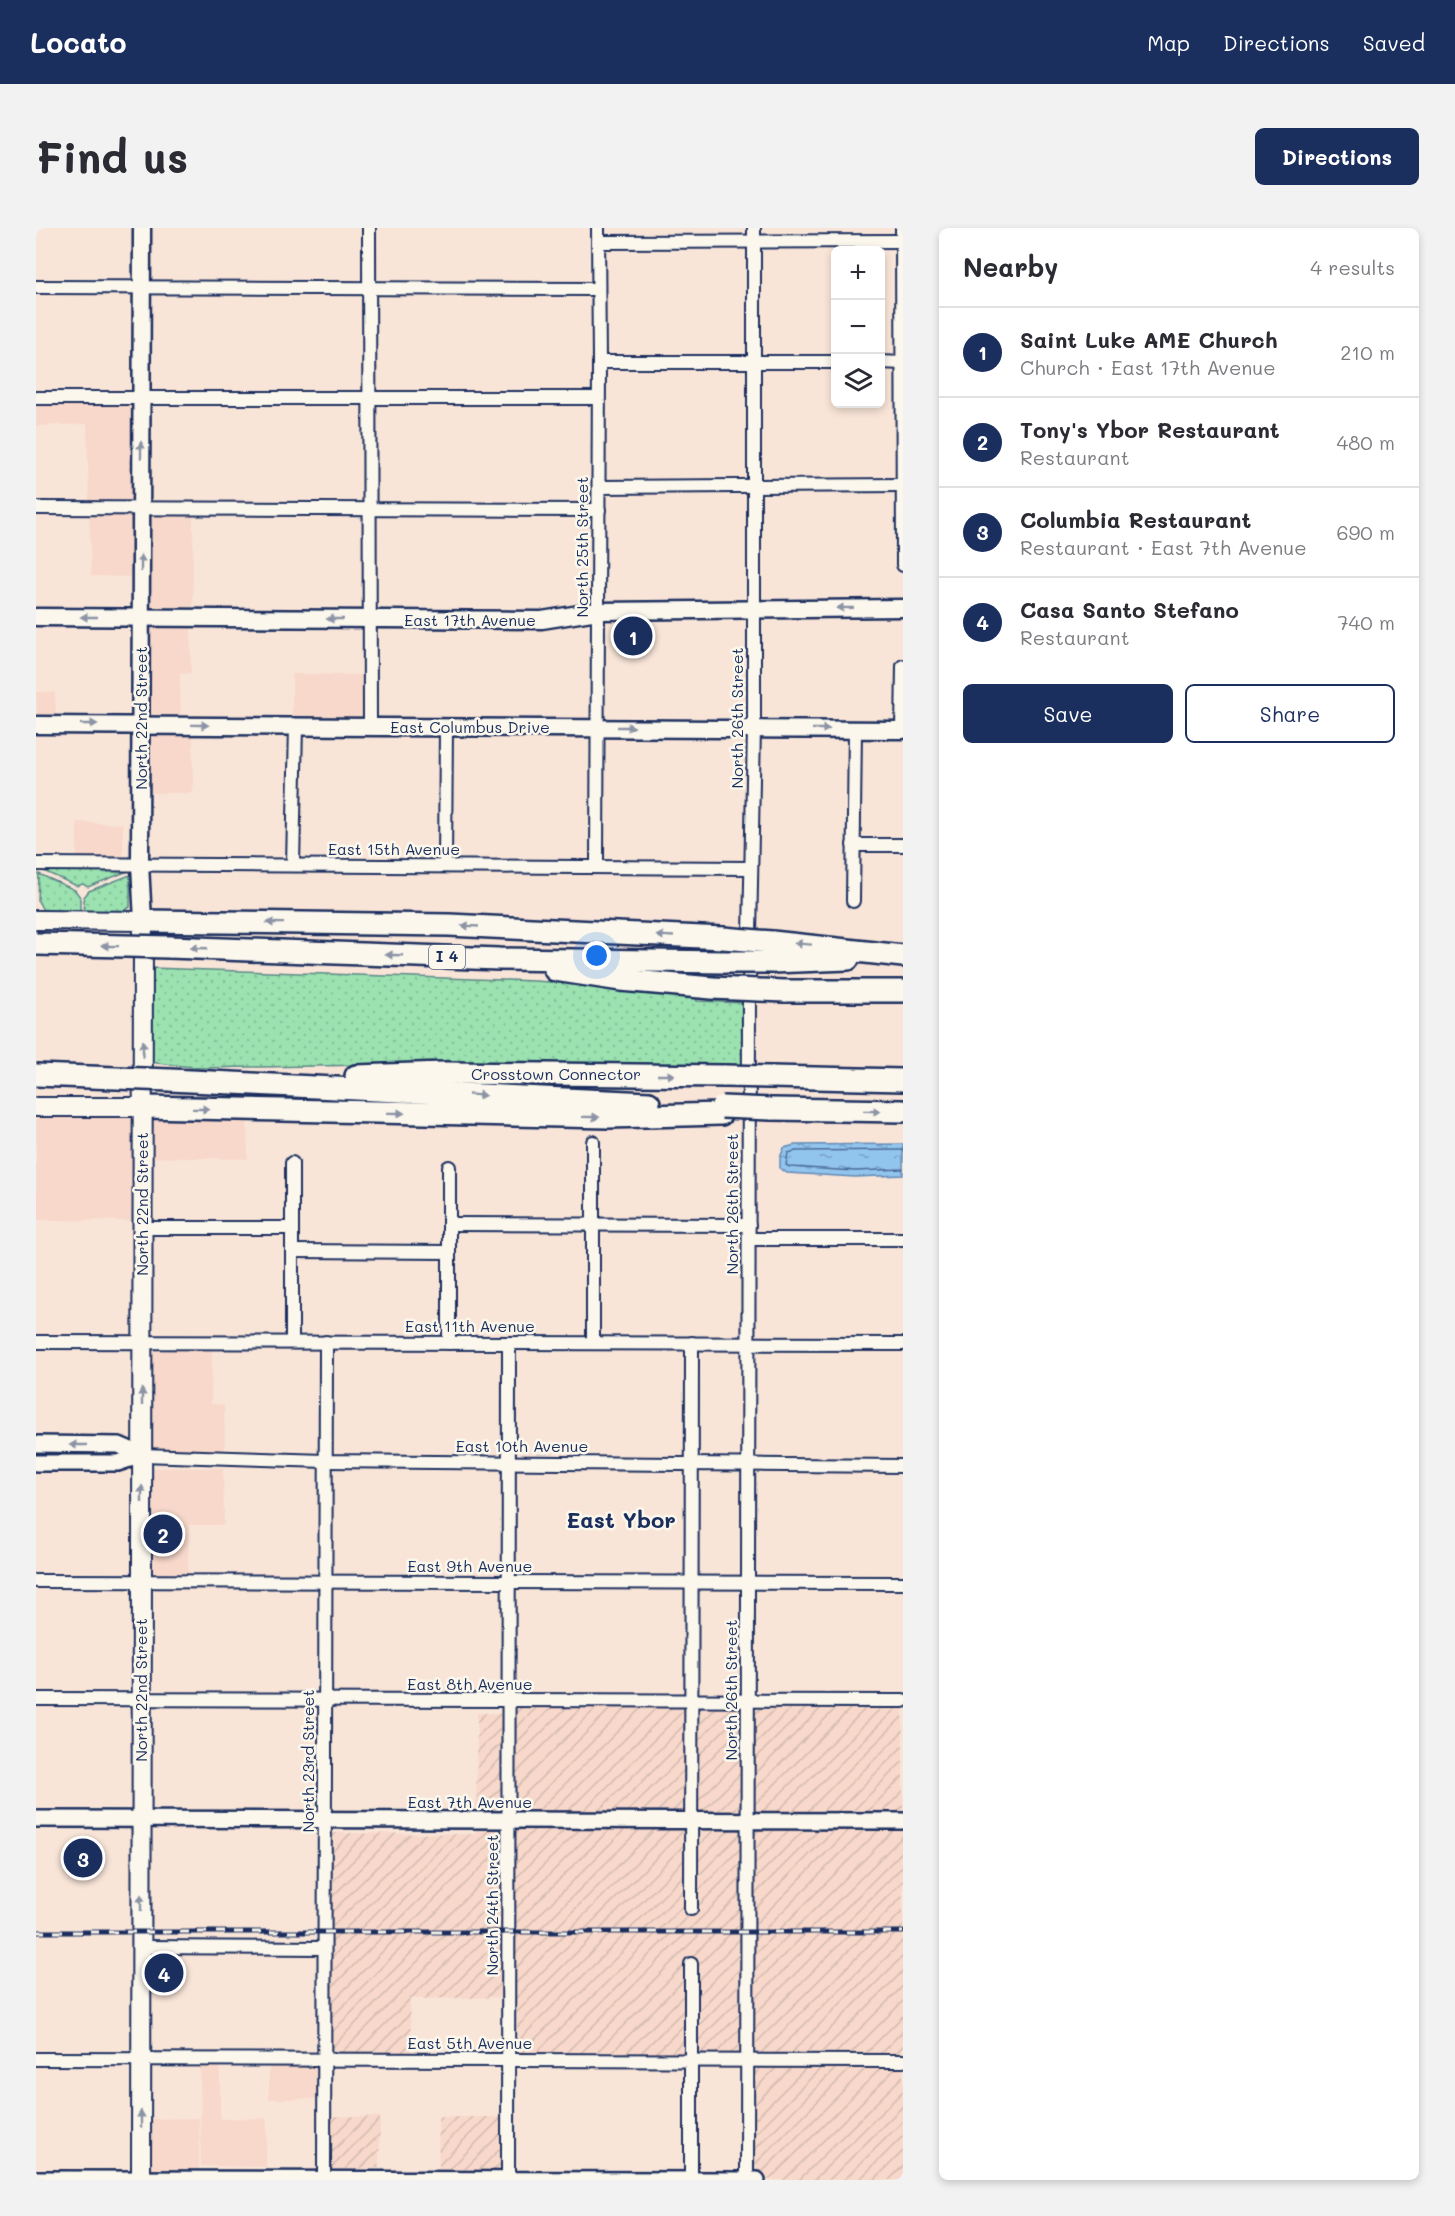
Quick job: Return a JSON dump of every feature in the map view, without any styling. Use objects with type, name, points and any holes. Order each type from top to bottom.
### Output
[{"type":"highway","points":[[143,921],[449,925],[723,938],[772,952]]},
{"type":"highway","name":"I 4","points":[[36,944],[499,959],[725,962],[772,952],[903,957]]},
{"type":"highway","points":[[499,959],[581,974],[712,988],[785,991],[903,991]]},
{"type":"highway","name":"Crosstown Connector","points":[[209,1082],[444,1073],[903,1080]]},
{"type":"highway","points":[[36,1075],[170,1080],[722,1110],[903,1112]]},
{"type":"highway","points":[[142,1107],[609,1117],[722,1110]]},
{"type":"main road","name":"North 22nd Street","points":[[141,228],[140,864],[143,921],[141,2179]]},
{"type":"main road","name":"East 17th Avenue","points":[[36,617],[542,620],[598,611],[903,608]]},
{"type":"main road","name":"East Columbus Drive","points":[[36,724],[903,730]]},
{"type":"main road","points":[[36,920],[143,921]]},
{"type":"main road","points":[[36,1107],[142,1107]]},
{"type":"street","points":[[369,228],[370,726]]},
{"type":"street","name":"North 25th Street","points":[[597,866],[598,228]]},
{"type":"street","name":"North 26th Street","points":[[747,2180],[748,1343],[754,728],[754,228]]},
{"type":"street","points":[[902,228],[903,565]]},
{"type":"street","points":[[598,242],[902,241]]},
{"type":"street","points":[[36,287],[598,288]]},
{"type":"street","points":[[599,362],[831,362]]},
{"type":"street","points":[[885,362],[903,363]]},
{"type":"street","points":[[36,398],[370,400],[598,398]]},
{"type":"street","points":[[599,487],[903,485]]},
{"type":"street","points":[[36,508],[599,510]]},
{"type":"street","points":[[903,666],[903,730]]},
{"type":"street","points":[[294,865],[296,726]]},
{"type":"street","points":[[445,865],[446,727]]},
{"type":"street","points":[[853,901],[855,729]]},
{"type":"street","points":[[853,845],[903,845]]},
{"type":"street","name":"East 15th Avenue","points":[[36,864],[751,868]]},
{"type":"street","points":[[593,1142],[593,1343]]},
{"type":"street","points":[[292,1163],[292,1342]]},
{"type":"street","points":[[449,1167],[449,1343]]},
{"type":"street","points":[[449,1224],[749,1225]]},
{"type":"street","points":[[142,1228],[292,1228]]},
{"type":"street","points":[[749,1239],[903,1239]]},
{"type":"street","points":[[292,1251],[449,1252]]},
{"type":"street","name":"East 11th Avenue","points":[[36,1342],[903,1344]]},
{"type":"street","name":"North 23rd Street","points":[[324,2180],[326,1342]]},
{"type":"street","name":"North 24th Street","points":[[508,2180],[509,1343]]},
{"type":"street","points":[[691,1909],[692,1343]]},
{"type":"street","points":[[36,1444],[119,1445],[142,1455]]},
{"type":"street","points":[[36,1463],[118,1463],[142,1455]]},
{"type":"street","name":"East 10th Avenue","points":[[142,1455],[326,1461],[903,1466]]},
{"type":"street","name":"East 9th Avenue","points":[[36,1581],[903,1583]]},
{"type":"street","name":"East 8th Avenue","points":[[36,1699],[903,1701]]},
{"type":"street","name":"East 7th Avenue","points":[[36,1819],[903,1821]]},
{"type":"street","points":[[141,1947],[324,1948]]},
{"type":"street","points":[[691,1964],[691,2180]]},
{"type":"street","name":"East 5th Avenue","points":[[36,2059],[903,2061]]},
{"type":"street","points":[[36,2179],[757,2180]]},
{"type":"shaded area","points":[[36,403],[136,405],[136,502],[89,502],[87,424],[36,426]]},
{"type":"shaded area","points":[[145,511],[193,511],[193,613],[152,613],[146,606]]},
{"type":"shaded area","points":[[89,514],[136,514],[136,577],[91,576]]},
{"type":"shaded area","points":[[191,621],[191,673],[180,674],[181,733],[193,733],[193,793],[150,793],[146,622]]},
{"type":"shaded area","points":[[292,674],[366,675],[367,718],[292,717]]},
{"type":"shaded area","points":[[36,692],[55,692],[56,716],[37,717]]},
{"type":"shaded area","points":[[77,822],[123,824],[123,863],[77,863]]},
{"type":"shaded area","points":[[36,1108],[247,1112],[248,1159],[138,1157],[138,1221],[36,1220]]},
{"type":"shaded area","points":[[150,1348],[212,1348],[211,1404],[224,1405],[225,1453],[154,1453],[149,1441]]},
{"type":"shaded area","points":[[151,1468],[223,1468],[224,1525],[189,1525],[188,1573],[155,1574],[150,1567]]},
{"type":"shaded area","points":[[513,1706],[903,1709],[903,2180],[744,2180],[745,2059],[518,2057],[516,1997],[410,1999],[411,2053],[331,2052],[333,1833],[476,1834],[477,1713],[512,1714]]},
{"type":"shaded area","points":[[200,2064],[220,2065],[220,2119],[267,2118],[266,2167],[201,2166]]},
{"type":"shaded area","points":[[269,2065],[319,2066],[319,2099],[269,2099]]},
{"type":"shaded area","points":[[331,2116],[380,2117],[379,2168],[331,2169]]},
{"type":"shaded area","points":[[438,2117],[502,2117],[502,2170],[439,2169]]},
{"type":"shaded area","points":[[199,2118],[199,2180],[150,2180],[150,2119]]},
{"type":"green space","points":[[39,869],[128,869],[128,871],[88,887],[83,884],[77,886]]},
{"type":"green space","points":[[39,874],[75,890],[80,897],[80,912],[43,910],[38,901]]},
{"type":"green space","points":[[130,875],[130,907],[119,914],[84,912],[84,897],[89,891]]},
{"type":"green space","points":[[151,968],[535,981],[696,997],[697,1001],[744,1003],[744,1066],[474,1063],[200,1068],[149,1062]]},
{"type":"water","points":[[903,1144],[903,1175],[855,1177],[787,1173],[780,1168],[780,1158],[784,1148],[795,1145]]},
{"type":"railway","points":[[36,1932],[903,1932]]},
{"type":"place","name":"Saint Luke AME Church","points":[[633,636]]},
{"type":"place","name":"Tony's Ybor Restaurant","points":[[163,1534]]},
{"type":"place","name":"Columbia Restaurant","points":[[83,1858]]},
{"type":"place","name":"Casa Santo Stefano","points":[[164,1973]]},
{"type":"district","name":"East Ybor","points":[[621,1520]]}]
